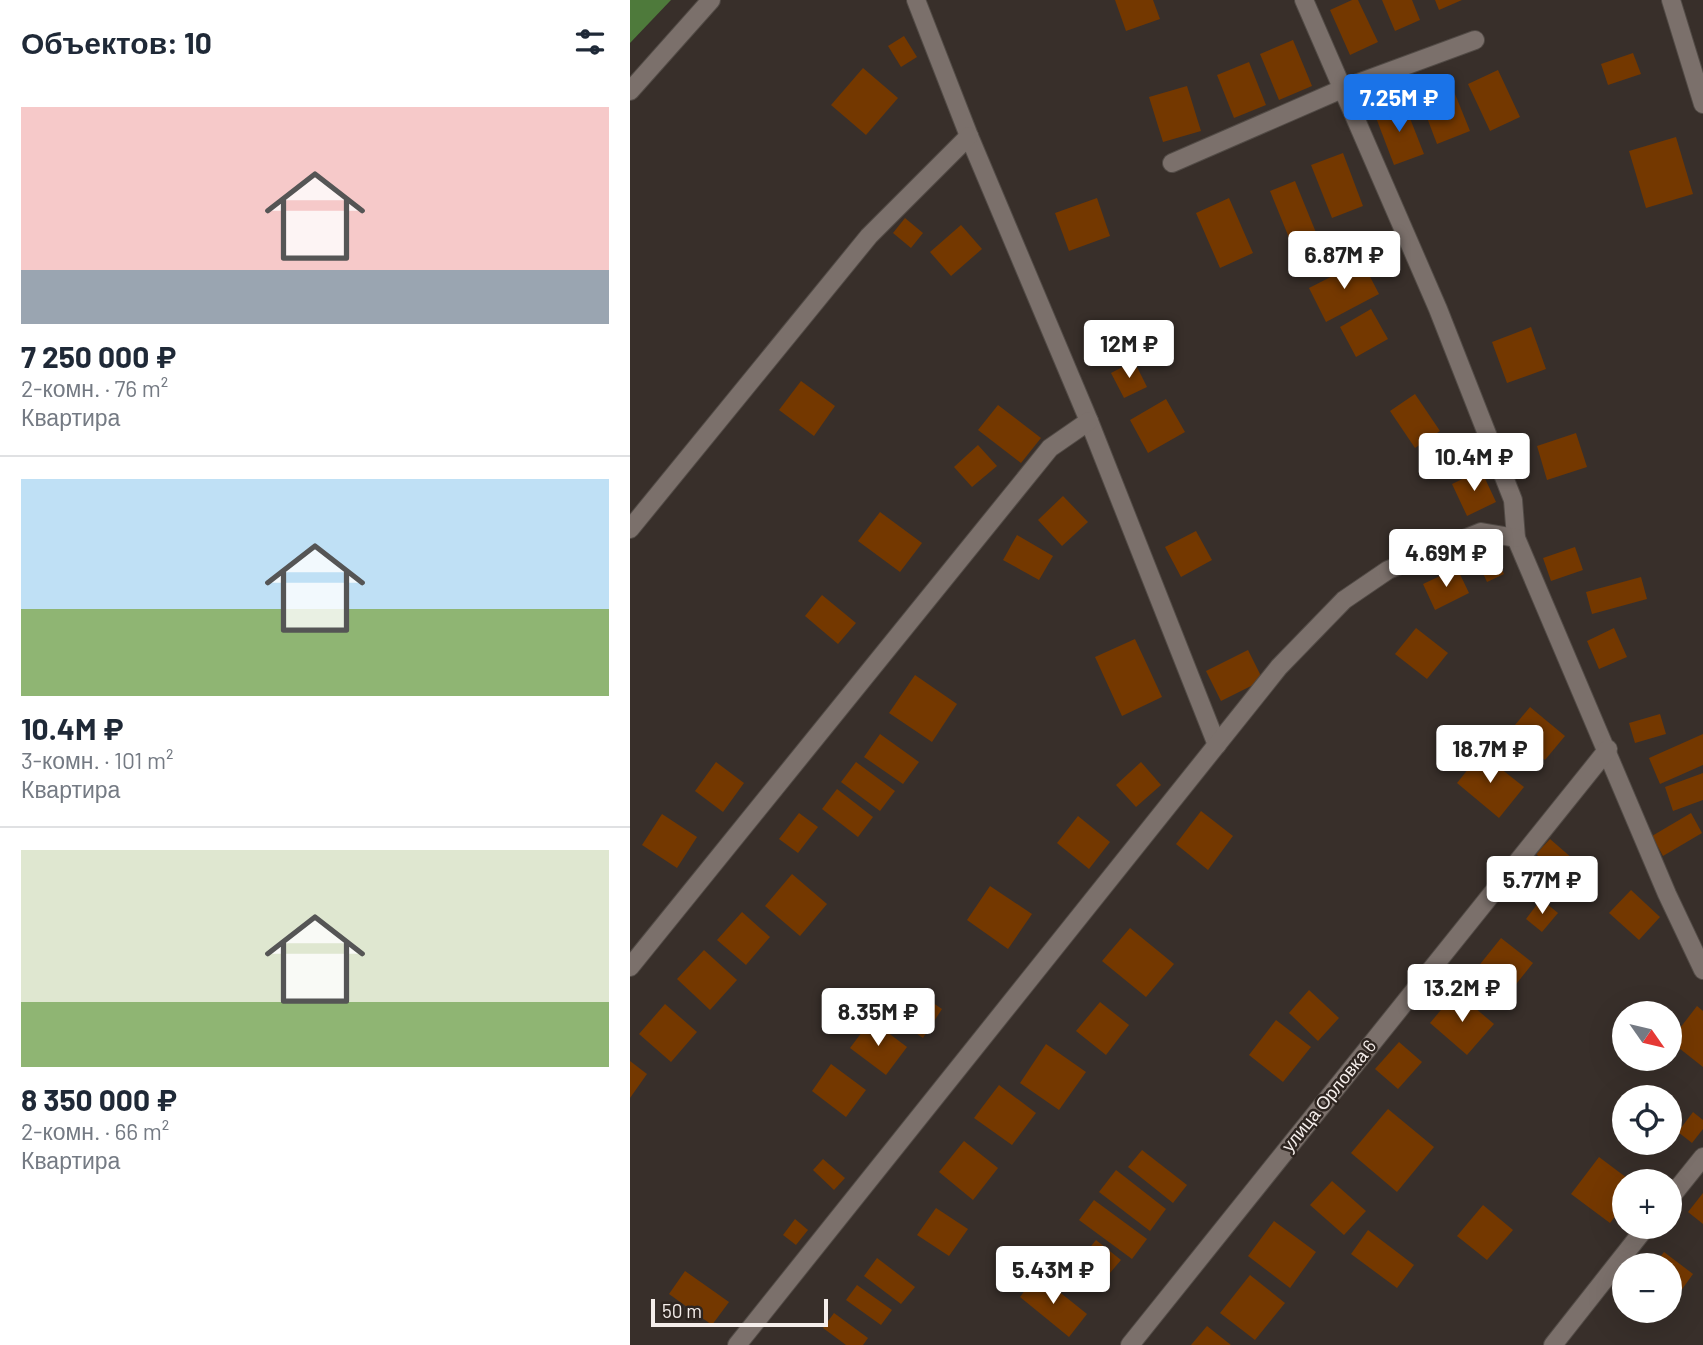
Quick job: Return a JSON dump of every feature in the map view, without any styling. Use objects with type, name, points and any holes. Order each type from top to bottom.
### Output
[{"type":"street","points":[[630,91],[711,0]]},
{"type":"street","points":[[916,0],[969,136],[1089,421],[1217,745]]},
{"type":"street","points":[[1304,0],[1438,309],[1513,500],[1516,538],[1608,749],[1667,894],[1703,970]]},
{"type":"street","points":[[1671,0],[1703,104]]},
{"type":"street","points":[[1172,163],[1342,89],[1475,40]]},
{"type":"street","points":[[630,529],[870,236],[969,136]]},
{"type":"street","points":[[630,967],[1050,448],[1089,421]]},
{"type":"street","points":[[737,1345],[1217,745],[1319,622],[1388,570],[1481,532],[1516,538]]},
{"type":"street","name":"улица Орловка 6","points":[[1130,1345],[1608,749]]},
{"type":"street","points":[[1682,1183],[1703,1157]]},
{"type":"street","points":[[1553,1345],[1637,1239]]},
{"type":"green space","points":[[630,0],[671,0],[630,43]]},
{"type":"building","points":[[1115,0],[1153,0],[1160,19],[1126,31]]},
{"type":"building","points":[[1358,0],[1378,42],[1350,55],[1330,10]]},
{"type":"building","points":[[1382,0],[1412,0],[1420,20],[1395,31]]},
{"type":"building","points":[[1435,0],[1462,0],[1439,10]]},
{"type":"building","points":[[904,36],[917,57],[901,67],[888,46]]},
{"type":"building","points":[[1293,40],[1312,86],[1279,100],[1260,54]]},
{"type":"building","points":[[1633,53],[1641,74],[1608,85],[1601,64]]},
{"type":"building","points":[[1249,62],[1266,105],[1234,118],[1217,75]]},
{"type":"building","points":[[863,68],[898,98],[866,135],[831,105]]},
{"type":"building","points":[[1498,70],[1520,117],[1490,131],[1468,84]]},
{"type":"building","points":[[1187,86],[1201,131],[1163,142],[1149,97]]},
{"type":"building","points":[[1453,89],[1470,131],[1437,144],[1421,102]]},
{"type":"building","points":[[1404,103],[1424,154],[1394,165],[1375,115]]},
{"type":"building","points":[[1676,137],[1693,194],[1646,208],[1629,151]]},
{"type":"building","points":[[1343,153],[1363,206],[1332,218],[1311,165]]},
{"type":"building","points":[[1295,181],[1317,235],[1292,245],[1270,191]]},
{"type":"building","points":[[1097,198],[1110,236],[1069,251],[1055,213]]},
{"type":"building","points":[[1229,198],[1253,253],[1220,268],[1196,213]]},
{"type":"building","points":[[905,218],[923,233],[911,248],[893,233]]},
{"type":"building","points":[[961,225],[982,249],[951,276],[930,252]]},
{"type":"building","points":[[1362,261],[1379,294],[1326,322],[1309,288]]},
{"type":"building","points":[[1371,309],[1388,339],[1356,357],[1340,327]]},
{"type":"building","points":[[1531,327],[1546,369],[1507,383],[1492,342]]},
{"type":"building","points":[[1134,361],[1147,387],[1124,398],[1111,373]]},
{"type":"building","points":[[801,381],[835,406],[814,436],[779,410]]},
{"type":"building","points":[[1415,394],[1440,431],[1415,448],[1390,411]]},
{"type":"building","points":[[1166,399],[1185,432],[1148,453],[1130,420]]},
{"type":"building","points":[[998,405],[1041,438],[1021,463],[978,430]]},
{"type":"building","points":[[1576,433],[1587,467],[1547,480],[1537,446]]},
{"type":"building","points":[[978,445],[997,466],[972,487],[954,467]]},
{"type":"building","points":[[1481,470],[1496,502],[1467,516],[1452,484]]},
{"type":"building","points":[[1063,496],[1088,522],[1062,546],[1038,520]]},
{"type":"building","points":[[880,512],[922,543],[900,572],[858,541]]},
{"type":"building","points":[[1196,531],[1212,560],[1181,577],[1165,547]]},
{"type":"building","points":[[1017,535],[1053,556],[1039,580],[1003,560]]},
{"type":"building","points":[[1488,542],[1504,574],[1487,582],[1472,550]]},
{"type":"building","points":[[1575,547],[1583,570],[1551,581],[1543,558]]},
{"type":"building","points":[[1457,568],[1469,593],[1435,610],[1423,584]]},
{"type":"building","points":[[1641,577],[1647,599],[1592,614],[1586,592]]},
{"type":"building","points":[[822,595],[856,623],[838,644],[805,616]]},
{"type":"building","points":[[1416,628],[1448,653],[1427,679],[1395,654]]},
{"type":"building","points":[[1614,628],[1627,657],[1599,669],[1587,641]]},
{"type":"building","points":[[1135,639],[1162,697],[1122,716],[1095,657]]},
{"type":"building","points":[[1248,650],[1263,680],[1221,701],[1206,671]]},
{"type":"building","points":[[915,675],[957,704],[932,742],[889,713]]},
{"type":"building","points":[[1530,707],[1565,736],[1545,760],[1510,731]]},
{"type":"building","points":[[1660,714],[1666,734],[1635,743],[1629,723]]},
{"type":"building","points":[[880,734],[919,762],[903,784],[864,757]]},
{"type":"building","points":[[1703,734],[1703,765],[1660,784],[1649,758]]},
{"type":"building","points":[[1481,753],[1524,787],[1499,818],[1457,783]]},
{"type":"building","points":[[716,762],[744,783],[723,812],[695,791]]},
{"type":"building","points":[[856,762],[895,791],[880,811],[841,782]]},
{"type":"building","points":[[1141,762],[1161,785],[1136,807],[1116,785]]},
{"type":"building","points":[[1703,773],[1703,800],[1673,811],[1665,787]]},
{"type":"building","points":[[837,789],[873,817],[858,837],[822,809]]},
{"type":"building","points":[[1201,811],[1233,836],[1208,870],[1176,844]]},
{"type":"building","points":[[799,813],[818,827],[798,853],[779,839]]},
{"type":"building","points":[[1691,813],[1702,833],[1663,856],[1652,836]]},
{"type":"building","points":[[662,814],[697,837],[677,868],[642,845]]},
{"type":"building","points":[[1078,816],[1110,842],[1089,869],[1057,843]]},
{"type":"building","points":[[1550,839],[1588,872],[1574,887],[1536,854]]},
{"type":"building","points":[[792,874],[827,904],[800,936],[765,906]]},
{"type":"building","points":[[990,886],[1032,914],[1008,949],[967,920]]},
{"type":"building","points":[[1631,890],[1660,917],[1639,940],[1609,913]]},
{"type":"building","points":[[1541,899],[1558,913],[1542,932],[1526,919]]},
{"type":"building","points":[[742,912],[770,937],[746,965],[717,940]]},
{"type":"building","points":[[1130,928],[1174,964],[1146,997],[1102,961]]},
{"type":"building","points":[[1501,938],[1533,963],[1501,1003],[1469,978]]},
{"type":"building","points":[[704,950],[737,980],[710,1010],[677,979]]},
{"type":"building","points":[[911,988],[942,1009],[923,1038],[892,1017]]},
{"type":"building","points":[[1309,990],[1339,1018],[1318,1041],[1289,1013]]},
{"type":"building","points":[[1456,992],[1494,1024],[1467,1055],[1430,1023]]},
{"type":"building","points":[[1100,1002],[1129,1025],[1106,1055],[1076,1031]]},
{"type":"building","points":[[665,1004],[697,1032],[671,1062],[639,1034]]},
{"type":"building","points":[[1697,1006],[1703,1011],[1703,1067],[1682,1050],[1682,1025]]},
{"type":"building","points":[[871,1020],[907,1047],[886,1075],[850,1048]]},
{"type":"building","points":[[1276,1020],[1311,1047],[1283,1082],[1249,1055]]},
{"type":"building","points":[[1399,1042],[1422,1062],[1398,1089],[1375,1069]]},
{"type":"building","points":[[1046,1044],[1086,1072],[1059,1110],[1020,1083]]},
{"type":"building","points":[[630,1061],[647,1074],[630,1098]]},
{"type":"building","points":[[831,1064],[866,1090],[846,1117],[812,1091]]},
{"type":"building","points":[[999,1085],[1036,1113],[1012,1145],[974,1118]]},
{"type":"building","points":[[1388,1109],[1434,1147],[1397,1192],[1351,1153]]},
{"type":"building","points":[[1693,1112],[1703,1120],[1703,1129],[1692,1143],[1682,1135],[1682,1127]]},
{"type":"building","points":[[964,1141],[998,1168],[973,1200],[939,1172]]},
{"type":"building","points":[[1142,1150],[1187,1185],[1173,1203],[1128,1167]]},
{"type":"building","points":[[1599,1157],[1615,1169],[1612,1169],[1610,1223],[1571,1194]]},
{"type":"building","points":[[823,1159],[845,1178],[834,1190],[813,1170]]},
{"type":"building","points":[[1116,1170],[1166,1209],[1150,1231],[1099,1192]]},
{"type":"building","points":[[1332,1181],[1366,1211],[1344,1235],[1310,1205]]},
{"type":"building","points":[[1703,1193],[1703,1224],[1688,1212]]},
{"type":"building","points":[[1094,1200],[1147,1239],[1132,1259],[1079,1220]]},
{"type":"building","points":[[1483,1205],[1513,1230],[1487,1260],[1457,1236]]},
{"type":"building","points":[[936,1208],[968,1229],[949,1256],[917,1235]]},
{"type":"building","points":[[795,1219],[808,1230],[796,1245],[783,1235]]},
{"type":"building","points":[[1274,1221],[1316,1252],[1290,1288],[1248,1256]]},
{"type":"building","points":[[1368,1230],[1414,1265],[1397,1288],[1351,1254]]},
{"type":"building","points":[[1096,1240],[1121,1260],[1098,1287],[1074,1267]]},
{"type":"building","points":[[877,1258],[915,1287],[901,1304],[864,1276]]},
{"type":"building","points":[[1682,1266],[1693,1274],[1682,1289]]},
{"type":"building","points":[[685,1271],[729,1302],[712,1325],[669,1294]]},
{"type":"building","points":[[1037,1274],[1087,1314],[1069,1337],[1020,1297]]},
{"type":"building","points":[[1250,1275],[1285,1303],[1255,1340],[1220,1313]]},
{"type":"building","points":[[857,1285],[892,1310],[881,1325],[846,1300]]},
{"type":"building","points":[[834,1313],[868,1338],[863,1345],[846,1345],[823,1328]]},
{"type":"building","points":[[1207,1326],[1231,1345],[1191,1345]]}]
